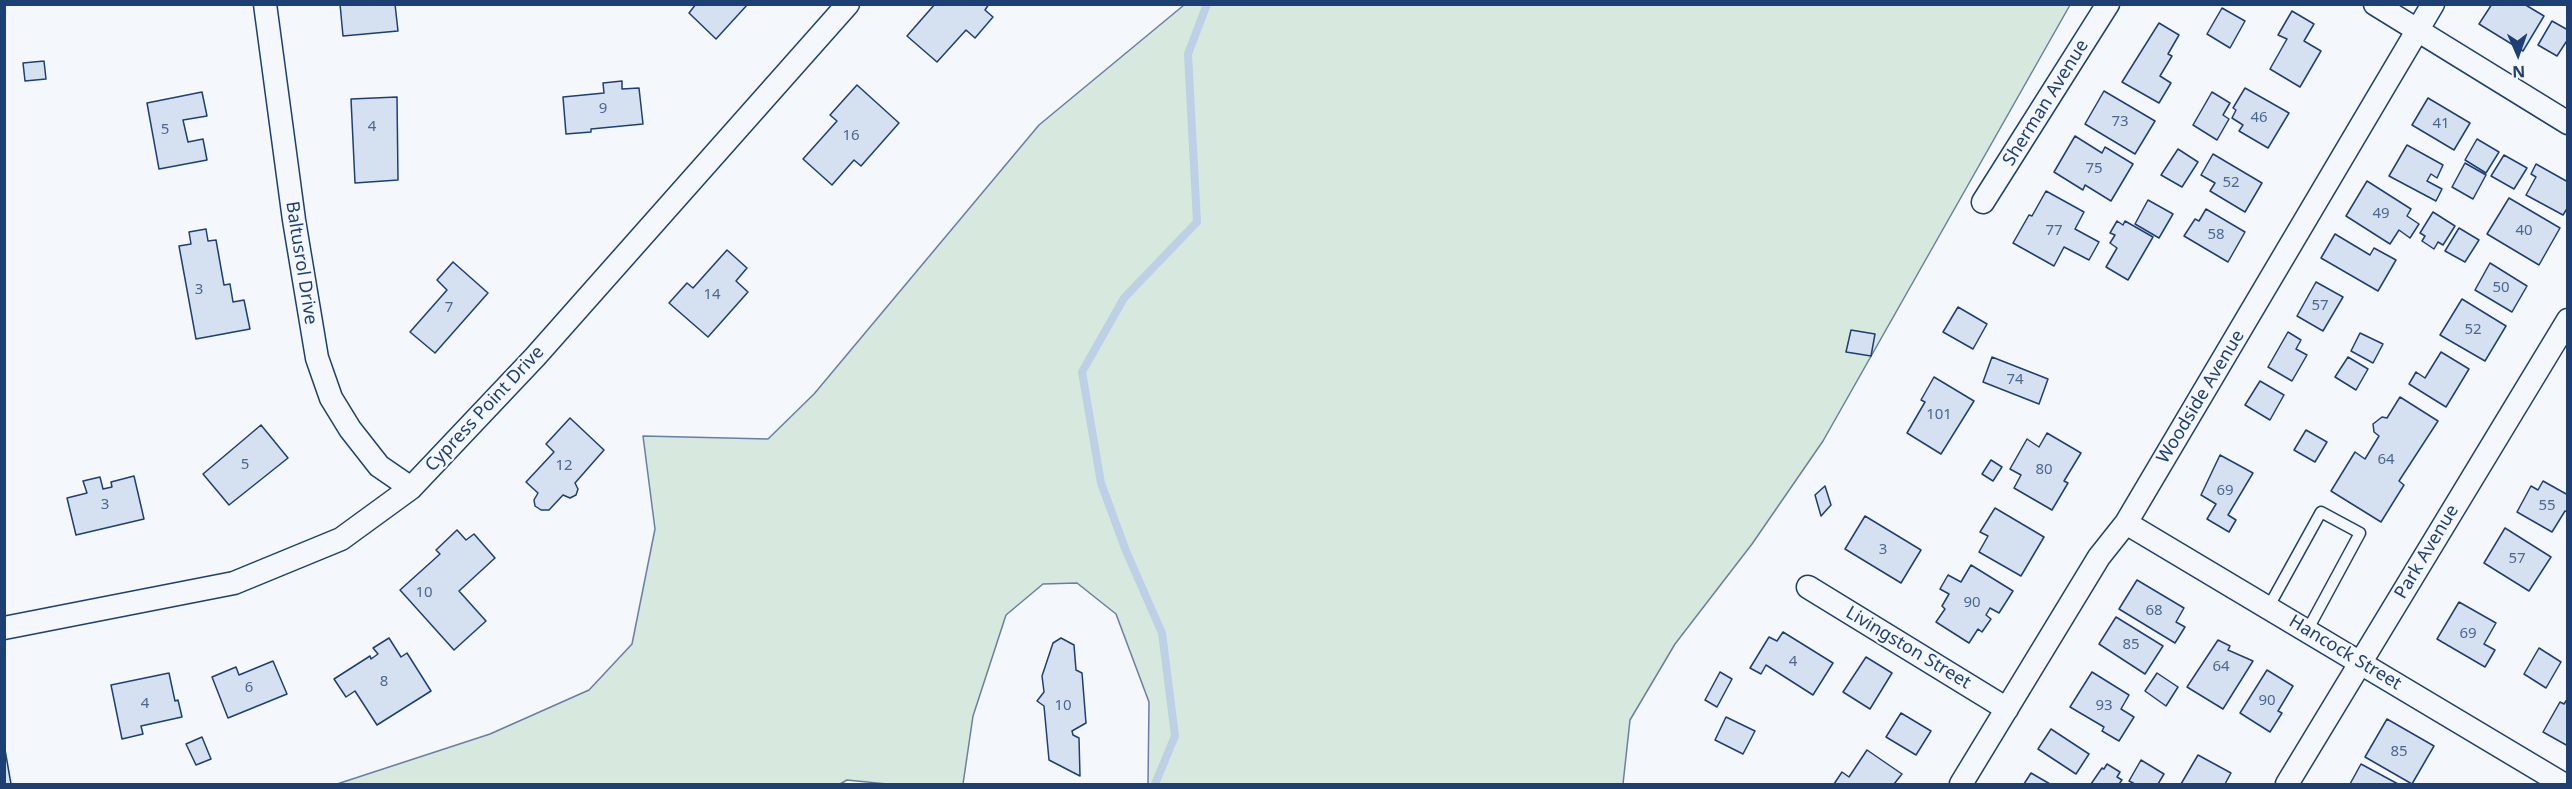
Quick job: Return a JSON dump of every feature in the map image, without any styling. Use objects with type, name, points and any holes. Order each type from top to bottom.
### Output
[{"type":"street","name":"Baltusrol Drive","points":[[265,4],[294,220],[317,358],[331,398],[350,429],[379,466],[411,488]]},
{"type":"street","name":"Cypress Point Drive","points":[[4,628],[234,583],[341,539],[411,488],[535,357],[848,4]]},
{"type":"street","name":"Sherman Avenue","points":[[1983,202],[2108,4]]},
{"type":"street","points":[[2375,4],[2568,123]]},
{"type":"street","name":"Woodside Avenue","points":[[1961,784],[2099,557],[2126,523],[2433,4]]},
{"type":"street","name":"Park Avenue","points":[[2287,784],[2568,320]]},
{"type":"street","name":"Hancock Street","points":[[2126,523],[2563,784]]},
{"type":"street","name":"Livingston Street","points":[[1808,587],[2007,709]]},
{"type":"lane","points":[[2268,608],[2321,512],[2360,534],[2307,631]]},
{"type":"shaded area","points":[[1184,5],[2070,5],[1823,441],[1752,544],[1675,644],[1630,720],[1623,784],[1148,784],[1149,702],[1116,614],[1077,583],[1043,584],[1006,615],[973,716],[963,784],[887,784],[847,780],[840,784],[337,784],[490,734],[589,690],[632,644],[655,529],[643,436],[768,439],[814,394],[1039,125]]},
{"type":"building","points":[[340,4],[395,4],[398,31],[343,36]]},
{"type":"building","points":[[696,4],[748,4],[716,39],[689,13]]},
{"type":"building","points":[[935,4],[989,4],[985,10],[993,17],[975,38],[966,30],[937,62],[907,36]]},
{"type":"building","points":[[2492,4],[2524,4],[2544,16],[2523,51],[2479,24]]},
{"type":"building","points":[[2222,8],[2245,21],[2230,48],[2207,34]]},
{"type":"building","points":[[2292,11],[2314,24],[2304,41],[2321,51],[2300,87],[2270,69],[2287,39],[2278,35]]},
{"type":"building","points":[[2552,21],[2568,30],[2568,39],[2557,56],[2538,45]]},
{"type":"building","points":[[2159,23],[2179,35],[2168,54],[2172,56],[2160,76],[2171,83],[2159,103],[2122,82]]},
{"type":"building","points":[[44,61],[46,79],[25,81],[23,63]]},
{"type":"building","points":[[622,81],[622,89],[639,88],[643,124],[566,134],[563,97],[604,93],[603,83]]},
{"type":"building","points":[[857,85],[899,123],[861,166],[854,160],[832,185],[803,159],[837,121],[830,115]]},
{"type":"building","points":[[2245,88],[2289,113],[2268,148],[2239,131],[2243,125],[2232,118],[2236,110],[2233,108]]},
{"type":"building","points":[[2104,91],[2155,121],[2135,154],[2085,124]]},
{"type":"building","points":[[202,92],[207,116],[183,120],[188,142],[203,139],[207,160],[159,169],[147,103]]},
{"type":"building","points":[[2212,92],[2230,103],[2223,115],[2229,119],[2217,140],[2193,125]]},
{"type":"building","points":[[397,97],[398,180],[355,183],[351,99]]},
{"type":"building","points":[[2428,98],[2470,123],[2454,150],[2412,125]]},
{"type":"building","points":[[2075,136],[2102,153],[2105,147],[2133,164],[2111,201],[2085,185],[2083,190],[2054,172]]},
{"type":"building","points":[[2477,139],[2499,152],[2486,173],[2465,160]]},
{"type":"building","points":[[2407,145],[2443,165],[2437,178],[2431,174],[2427,181],[2442,189],[2436,201],[2389,176]]},
{"type":"building","points":[[2178,149],[2198,162],[2182,187],[2161,175]]},
{"type":"building","points":[[2213,154],[2262,183],[2245,212],[2210,191],[2215,183],[2201,175]]},
{"type":"building","points":[[2504,155],[2527,168],[2514,189],[2491,176]]},
{"type":"building","points":[[2465,163],[2486,175],[2473,199],[2452,187]]},
{"type":"building","points":[[2536,164],[2568,182],[2568,207],[2563,215],[2526,195],[2536,177],[2531,174]]},
{"type":"building","points":[[2367,181],[2411,209],[2407,216],[2419,224],[2410,238],[2399,230],[2390,244],[2346,216]]},
{"type":"building","points":[[2046,191],[2084,212],[2075,229],[2099,242],[2089,260],[2064,247],[2054,266],[2013,243]]},
{"type":"building","points":[[2509,198],[2560,228],[2539,265],[2487,234]]},
{"type":"building","points":[[2148,200],[2173,214],[2159,238],[2135,224]]},
{"type":"building","points":[[2206,209],[2245,232],[2228,262],[2184,236],[2195,219],[2199,221]]},
{"type":"building","points":[[2433,212],[2455,226],[2443,245],[2438,242],[2434,249],[2422,241],[2425,236],[2420,233]]},
{"type":"building","points":[[2117,221],[2123,225],[2125,221],[2153,237],[2128,280],[2106,267],[2117,248],[2110,243],[2115,235],[2110,233]]},
{"type":"building","points":[[2459,228],[2479,240],[2465,262],[2445,251]]},
{"type":"building","points":[[206,229],[208,241],[216,240],[224,285],[230,284],[233,302],[244,300],[250,329],[196,339],[179,246],[191,244],[189,232]]},
{"type":"building","points":[[2335,234],[2370,255],[2374,248],[2396,260],[2378,291],[2321,258]]},
{"type":"building","points":[[727,250],[747,268],[736,281],[748,292],[708,337],[669,303],[687,283],[693,288]]},
{"type":"building","points":[[453,262],[488,293],[435,353],[410,332],[447,290],[437,280]]},
{"type":"building","points":[[2490,263],[2527,286],[2512,312],[2475,290]]},
{"type":"building","points":[[2316,282],[2343,297],[2323,331],[2297,316]]},
{"type":"building","points":[[2462,299],[2506,326],[2485,361],[2440,335]]},
{"type":"building","points":[[1958,307],[1987,324],[1973,349],[1943,332]]},
{"type":"building","points":[[1851,330],[1875,334],[1871,356],[1846,352]]},
{"type":"building","points":[[2288,332],[2301,340],[2296,349],[2307,355],[2292,381],[2268,367]]},
{"type":"building","points":[[2360,333],[2383,344],[2373,363],[2351,351]]},
{"type":"building","points":[[2441,352],[2469,369],[2446,407],[2409,384],[2416,372],[2425,378]]},
{"type":"building","points":[[1992,357],[2048,379],[2039,404],[1983,382]]},
{"type":"building","points":[[2348,357],[2368,369],[2356,390],[2335,377]]},
{"type":"building","points":[[1934,377],[1974,401],[1941,454],[1907,433],[1925,402],[1921,400]]},
{"type":"building","points":[[2260,381],[2284,395],[2270,420],[2245,405]]},
{"type":"building","points":[[2400,397],[2438,421],[2399,481],[2404,485],[2381,522],[2331,491],[2355,452],[2365,459],[2379,436],[2374,432],[2373,424],[2382,417],[2387,418]]},
{"type":"building","points":[[570,418],[604,450],[575,483],[578,489],[576,495],[570,498],[563,495],[549,510],[541,510],[535,506],[534,500],[538,493],[526,482],[554,452],[546,444]]},
{"type":"building","points":[[261,425],[288,458],[229,505],[203,474]]},
{"type":"building","points":[[2306,430],[2327,442],[2315,462],[2294,450]]},
{"type":"building","points":[[2047,433],[2081,453],[2064,481],[2068,483],[2052,510],[2014,488],[2021,475],[2010,469],[2027,439],[2039,447]]},
{"type":"building","points":[[2220,455],[2253,473],[2228,515],[2236,520],[2229,532],[2207,519],[2216,504],[2201,495]]},
{"type":"building","points":[[1991,460],[2002,467],[1993,481],[1982,474]]},
{"type":"building","points":[[134,476],[144,519],[76,535],[67,498],[87,493],[83,481],[100,477],[103,489],[112,487],[111,482]]},
{"type":"building","points":[[2543,481],[2568,495],[2568,512],[2565,511],[2552,532],[2517,512],[2531,486],[2538,490]]},
{"type":"building","points":[[1825,486],[1831,505],[1821,516],[1815,495]]},
{"type":"building","points":[[1995,508],[2044,537],[2021,576],[1979,552],[1988,536],[1980,532]]},
{"type":"building","points":[[1865,516],[1921,550],[1901,583],[1845,549]]},
{"type":"building","points":[[2505,528],[2551,557],[2529,591],[2484,563]]},
{"type":"building","points":[[457,530],[466,540],[474,534],[495,558],[459,591],[486,621],[454,650],[400,590],[440,554],[436,550]]},
{"type":"building","points":[[1971,565],[2013,591],[1999,613],[1990,608],[1986,615],[1991,619],[1982,632],[1978,629],[1969,643],[1936,622],[1945,609],[1942,606],[1949,594],[1940,589],[1948,575],[1961,582]]},
{"type":"building","points":[[2137,580],[2184,608],[2176,622],[2185,627],[2175,643],[2119,609]]},
{"type":"building","points":[[2459,602],[2496,623],[2484,644],[2495,650],[2485,667],[2437,639]]},
{"type":"building","points":[[2116,617],[2163,646],[2145,674],[2099,644]]},
{"type":"building","points":[[1783,632],[1833,663],[1813,695],[1766,665],[1761,674],[1750,668],[1769,637],[1777,641]]},
{"type":"building","points":[[389,638],[401,657],[407,653],[431,691],[377,725],[355,691],[346,697],[334,679],[370,656],[371,659],[378,654],[373,648]]},
{"type":"building","points":[[1061,638],[1074,645],[1076,670],[1082,673],[1086,723],[1072,731],[1073,735],[1079,738],[1080,776],[1049,760],[1044,706],[1037,701],[1044,692],[1042,676],[1053,643]]},
{"type":"building","points":[[2218,640],[2230,646],[2228,650],[2253,661],[2223,709],[2187,687]]},
{"type":"building","points":[[2539,648],[2561,662],[2546,688],[2524,674]]},
{"type":"building","points":[[1866,657],[1892,673],[1870,709],[1843,692]]},
{"type":"building","points":[[273,661],[287,694],[228,718],[212,677],[236,667],[239,675]]},
{"type":"building","points":[[2267,670],[2293,686],[2278,711],[2282,713],[2270,732],[2240,713]]},
{"type":"building","points":[[1720,672],[1732,679],[1717,707],[1705,700]]},
{"type":"building","points":[[2092,672],[2129,695],[2121,709],[2134,717],[2119,741],[2102,731],[2104,727],[2070,707]]},
{"type":"building","points":[[169,673],[175,701],[178,700],[182,717],[141,726],[143,734],[122,739],[111,685]]},
{"type":"building","points":[[2157,673],[2178,687],[2166,706],[2145,691]]},
{"type":"building","points":[[2568,698],[2568,746],[2543,732],[2560,702],[2564,704]]},
{"type":"building","points":[[1901,713],[1931,731],[1916,755],[1886,737]]},
{"type":"building","points":[[1726,717],[1755,731],[1743,754],[1715,740]]},
{"type":"building","points":[[2387,719],[2434,746],[2412,784],[2365,757]]},
{"type":"building","points":[[2051,729],[2089,754],[2076,774],[2038,749]]},
{"type":"building","points":[[202,737],[211,759],[196,765],[186,744]]},
{"type":"building","points":[[4,744],[11,784],[4,784]]},
{"type":"building","points":[[1867,750],[1902,774],[1894,784],[1834,784],[1842,772],[1849,777]]},
{"type":"building","points":[[2198,755],[2231,773],[2225,784],[2181,784]]},
{"type":"building","points":[[2141,760],[2164,774],[2158,784],[2135,784],[2129,781]]},
{"type":"building","points":[[2107,764],[2120,772],[2117,777],[2122,780],[2119,784],[2091,784],[2102,768],[2104,769]]},
{"type":"building","points":[[2361,764],[2398,784],[2350,784]]},
{"type":"building","points":[[2031,773],[2050,784],[2024,784]]},
{"type":"waterway","points":[[1155,784],[1175,736],[1162,633],[1126,551],[1101,483],[1082,372],[1124,298],[1197,222],[1188,54],[1207,4]]}]
